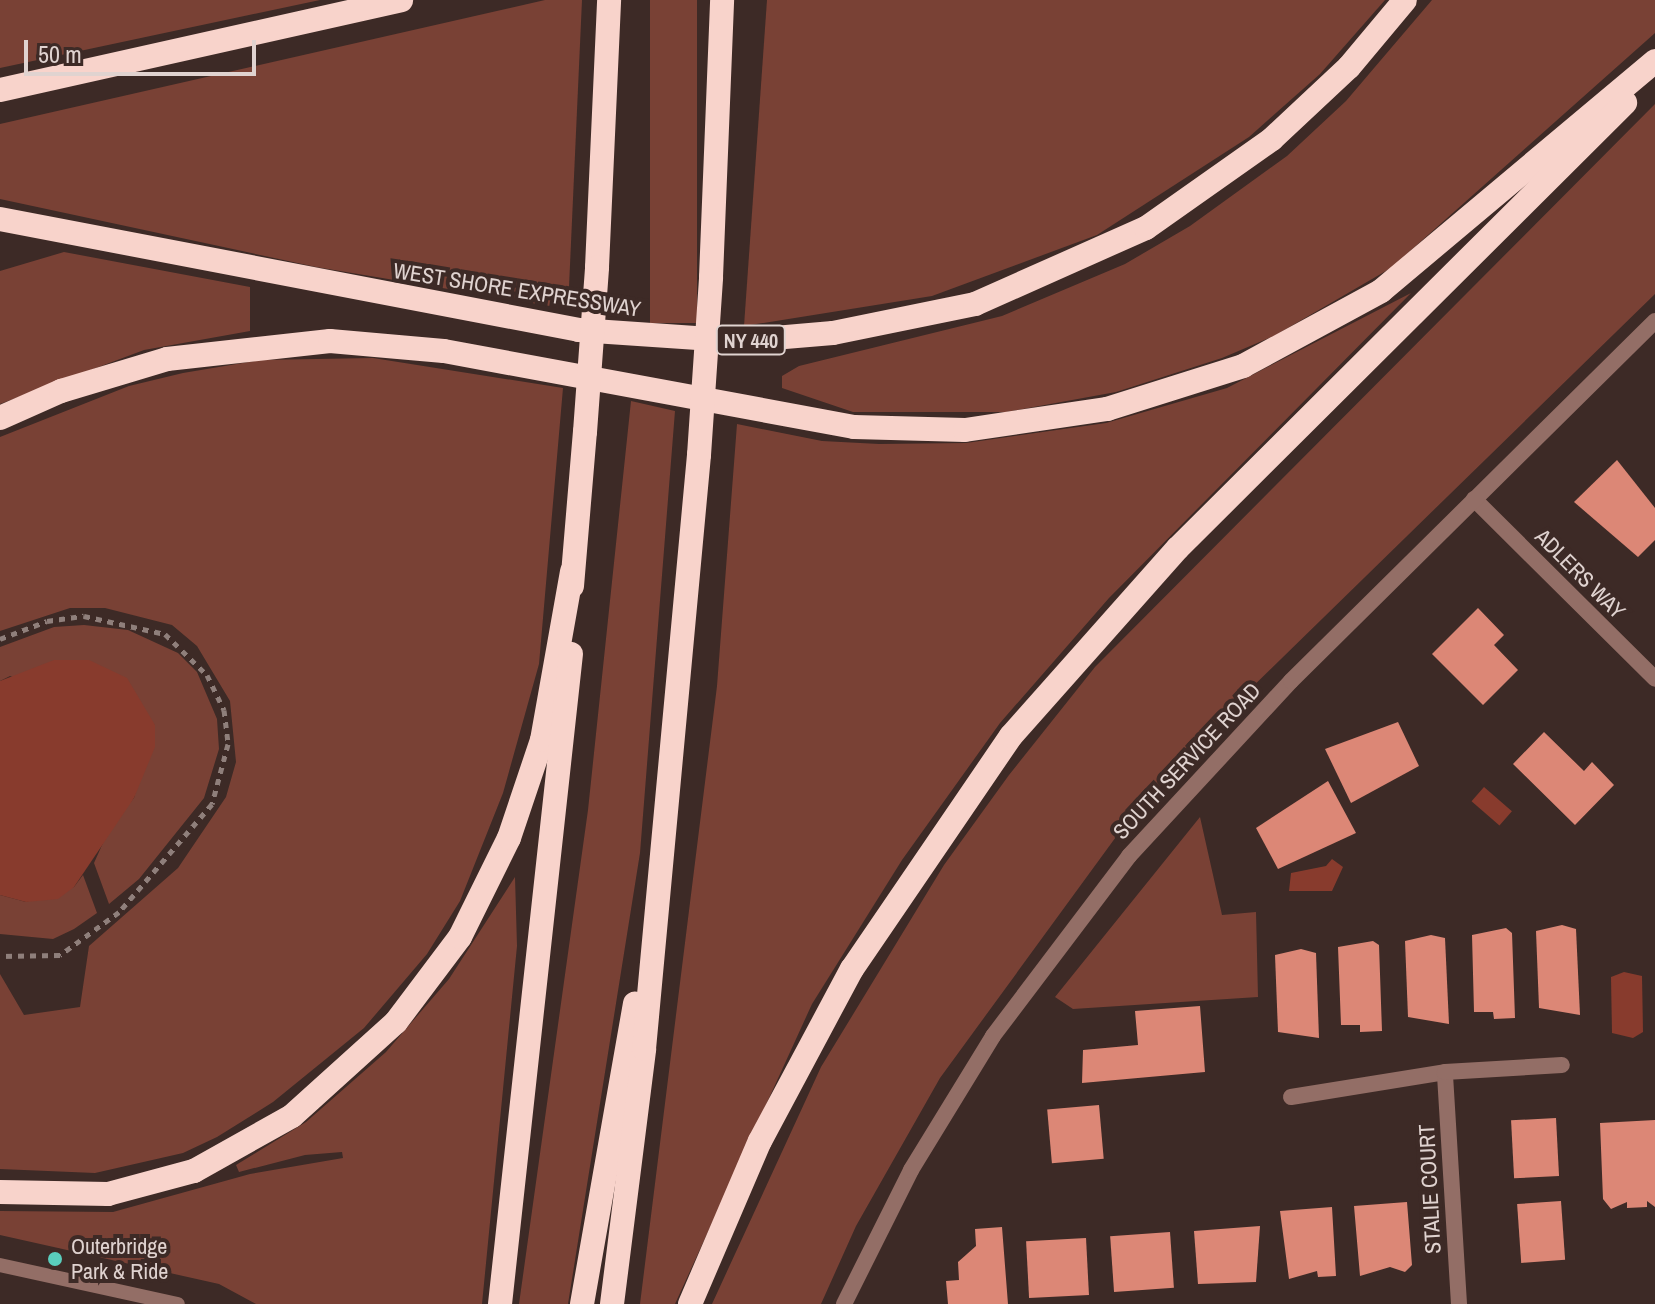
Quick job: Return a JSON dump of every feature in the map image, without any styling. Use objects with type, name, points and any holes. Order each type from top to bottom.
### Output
[{"type":"highway","points":[[0,90],[401,0]]},
{"type":"highway","points":[[612,1304],[644,1049],[653,915],[699,455],[711,277],[722,0]]},
{"type":"highway","name":"WEST SHORE EXPRESSWAY","points":[[0,219],[564,328],[723,340],[833,333],[990,299],[1146,228],[1272,139],[1349,67],[1405,0]]},
{"type":"highway","points":[[500,1304],[564,756],[572,572],[597,267],[608,12]]},
{"type":"highway","points":[[0,418],[61,391],[167,359],[247,345],[330,341],[444,351],[854,427],[965,430],[1107,409],[1243,366],[1381,291],[1655,61]]},
{"type":"highway","points":[[690,1304],[760,1141],[845,981],[934,841],[1011,736],[1136,591],[1596,137],[1655,67]]},
{"type":"highway","points":[[0,1192],[108,1194],[194,1171],[292,1116],[396,1022],[460,937],[509,838],[548,716],[572,572]]},
{"type":"highway","points":[[582,1304],[653,915]]},
{"type":"street","name":"SOUTH SERVICE ROAD","points":[[844,1304],[947,1108],[1085,910],[1225,748],[1655,321]]},
{"type":"street","name":"ADLERS WAY","points":[[1474,499],[1655,679]]},
{"type":"street","points":[[1291,1097],[1445,1072],[1562,1065]]},
{"type":"street","name":"STALIE COURT","points":[[1445,1072],[1459,1304]]},
{"type":"lane","points":[[0,1265],[178,1304]]},
{"type":"path","points":[[0,639],[47,621],[84,616],[165,634],[207,675],[224,710],[228,744],[212,804],[119,912],[60,955],[0,956]]},
{"type":"shaded area","points":[[0,0],[320,0],[0,68]]},
{"type":"shaded area","points":[[545,0],[582,0],[568,309],[316,267],[0,199],[0,124]]},
{"type":"shaded area","points":[[650,0],[697,0],[697,323],[650,323]]},
{"type":"shaded area","points":[[767,0],[1385,0],[1320,74],[1249,137],[1097,235],[932,296],[744,326]]},
{"type":"shaded area","points":[[1432,0],[1655,0],[1655,33],[1391,268],[1274,336],[1222,358],[1116,392],[1006,412],[853,412],[782,388],[782,376],[799,366],[1002,316],[1125,264],[1190,226],[1287,156],[1346,101]]},
{"type":"shaded area","points":[[1655,104],[1655,294],[1240,699],[1121,830],[940,1078],[856,1226],[821,1304],[712,1304],[821,1067],[944,865],[1009,775],[1095,667]]},
{"type":"shaded area","points":[[64,252],[250,287],[250,331],[144,350],[0,404],[0,271]]},
{"type":"shaded area","points":[[1411,293],[1109,598],[1000,723],[902,860],[812,1004],[675,1304],[640,1304],[717,686],[737,424],[822,441],[879,444],[966,443],[1106,423],[1227,388]]},
{"type":"shaded area","points":[[373,358],[563,388],[539,664],[503,793],[460,901],[427,954],[364,1028],[273,1102],[217,1137],[183,1153],[95,1173],[0,1169],[0,974],[24,1015],[80,1007],[89,946],[178,868],[226,797],[236,762],[230,701],[197,646],[172,625],[105,608],[70,608],[0,631],[0,437],[129,386],[183,373],[260,360]]},
{"type":"shaded area","points":[[631,401],[675,411],[640,853],[568,1304],[519,1304],[588,810]]},
{"type":"shaded area","points":[[84,625],[128,630],[178,653],[197,672],[217,719],[219,749],[204,798],[139,879],[109,904],[94,863],[111,825],[134,798],[155,725],[10,676],[0,681],[0,647],[54,627]]},
{"type":"shaded area","points":[[54,660],[89,660],[127,678],[155,725],[155,747],[134,798],[74,887],[58,899],[26,902],[0,895],[0,681]]},
{"type":"shaded area","points":[[1484,787],[1512,811],[1499,826],[1472,801]]},
{"type":"shaded area","points":[[1200,817],[1222,915],[1256,912],[1258,997],[1073,1009],[1055,997]]},
{"type":"shaded area","points":[[1332,859],[1343,867],[1332,891],[1289,891],[1291,873],[1326,866]]},
{"type":"shaded area","points":[[83,875],[97,913],[53,939],[0,934],[0,895],[26,902],[74,887]]},
{"type":"shaded area","points":[[515,877],[517,946],[482,1304],[256,1304],[219,1284],[0,1235],[0,1211],[113,1212],[250,1174],[343,1158],[342,1152],[305,1155],[239,1172],[236,1165],[306,1122],[386,1052],[449,979]]},
{"type":"shaded area","points":[[1624,972],[1642,976],[1643,1032],[1633,1038],[1612,1033],[1611,977]]},
{"type":"building","points":[[1617,460],[1655,508],[1655,540],[1638,557],[1574,502]]},
{"type":"building","points":[[1478,608],[1504,635],[1494,645],[1518,670],[1483,705],[1432,654]]},
{"type":"building","points":[[1398,722],[1419,766],[1351,803],[1325,749]]},
{"type":"building","points":[[1544,732],[1584,771],[1592,762],[1614,785],[1575,825],[1513,764]]},
{"type":"building","points":[[1328,781],[1356,833],[1278,869],[1256,828]]},
{"type":"building","points":[[1562,925],[1576,929],[1580,1015],[1539,1008],[1536,931]]},
{"type":"building","points":[[1506,928],[1512,933],[1515,1018],[1494,1019],[1493,1012],[1474,1012],[1472,935]]},
{"type":"building","points":[[1431,935],[1445,938],[1449,1024],[1408,1017],[1405,941]]},
{"type":"building","points":[[1373,941],[1379,945],[1382,1031],[1360,1032],[1360,1025],[1341,1025],[1338,947]]},
{"type":"building","points":[[1301,949],[1316,953],[1319,1038],[1278,1032],[1275,955]]},
{"type":"building","points":[[1200,1006],[1205,1072],[1082,1083],[1083,1050],[1138,1045],[1135,1011]]},
{"type":"building","points":[[1099,1105],[1104,1159],[1052,1163],[1047,1110]]},
{"type":"building","points":[[1556,1118],[1559,1176],[1514,1178],[1511,1120]]},
{"type":"building","points":[[1655,1120],[1655,1207],[1647,1201],[1647,1207],[1627,1208],[1627,1202],[1611,1209],[1603,1199],[1600,1123]]},
{"type":"building","points":[[1561,1201],[1565,1260],[1521,1263],[1517,1204]]},
{"type":"building","points":[[1407,1202],[1412,1265],[1405,1272],[1390,1267],[1360,1276],[1354,1206]]},
{"type":"building","points":[[1332,1207],[1336,1276],[1318,1277],[1317,1271],[1289,1279],[1280,1211]]},
{"type":"building","points":[[1260,1226],[1256,1282],[1198,1284],[1194,1231]]},
{"type":"building","points":[[1002,1227],[1008,1304],[948,1304],[946,1281],[959,1280],[958,1262],[976,1246],[975,1229]]},
{"type":"building","points":[[1170,1232],[1174,1288],[1114,1292],[1110,1236]]},
{"type":"building","points":[[1086,1238],[1089,1295],[1029,1298],[1026,1241]]},
{"type":"place","name":"Outerbridge Park & Ride","points":[[55,1259]]}]
